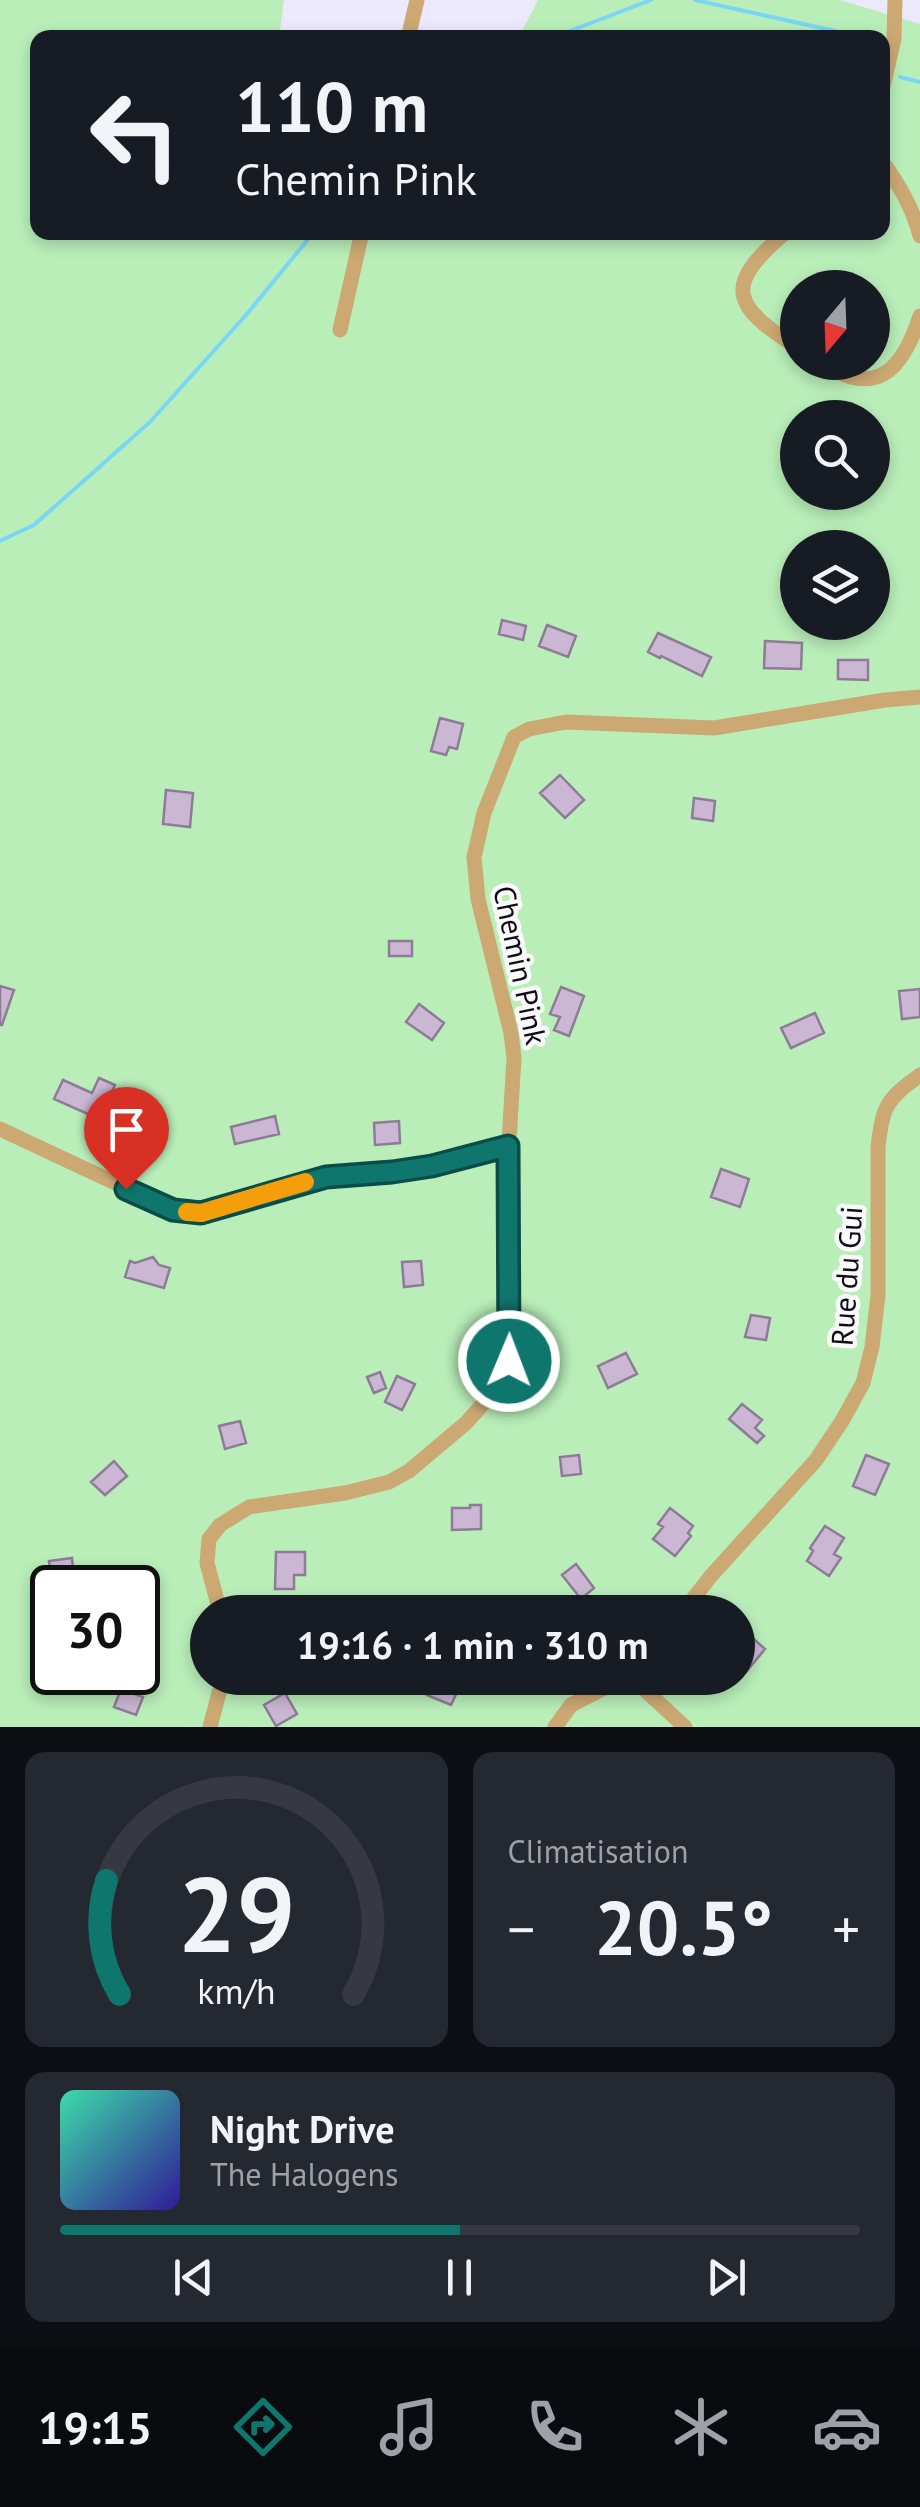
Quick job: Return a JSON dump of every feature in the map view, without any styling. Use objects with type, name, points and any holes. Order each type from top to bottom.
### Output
[{"type":"street","points":[[410,30],[416,0]]},
{"type":"street","points":[[890,56],[895,0]]},
{"type":"street","points":[[890,172],[900,184],[920,236]]},
{"type":"street","points":[[340,330],[360,240]]},
{"type":"street","points":[[778,240],[753,264],[742,288],[748,310],[780,336]]},
{"type":"street","points":[[890,370],[905,352],[920,316]]},
{"type":"street","name":"Chemin Pink","points":[[508,1146],[514,1058],[478,899],[474,856],[484,813],[514,738],[529,729],[566,722],[714,728],[920,697]]},
{"type":"street","name":"Rue du Gui","points":[[696,1595],[816,1460],[863,1383],[878,1295],[880,1124],[886,1104],[920,1075]]},
{"type":"street","points":[[0,1129],[173,1210],[201,1213],[326,1177],[432,1166],[508,1146],[511,1349],[492,1394],[410,1471],[389,1482],[249,1508],[220,1525],[210,1539],[207,1562],[216,1595]]},
{"type":"street","points":[[210,1727],[219,1695]]},
{"type":"street","points":[[555,1727],[572,1705],[591,1695]]},
{"type":"street","points":[[650,1695],[685,1727]]},
{"type":"green space","points":[[0,0],[284,0],[280,30],[30,30],[30,240],[890,240],[890,30],[523,30],[538,0],[840,0],[920,24],[920,1727],[0,1727]]},
{"type":"building","points":[[502,620],[526,626],[523,640],[499,634]]},
{"type":"building","points":[[547,625],[576,636],[568,657],[539,646]]},
{"type":"building","points":[[658,633],[711,657],[702,676],[648,652]]},
{"type":"building","points":[[765,641],[802,643],[801,669],[764,668]]},
{"type":"building","points":[[838,660],[868,660],[868,680],[838,679]]},
{"type":"building","points":[[440,718],[463,724],[457,749],[449,747],[446,755],[431,751]]},
{"type":"building","points":[[560,775],[584,800],[565,818],[540,793]]},
{"type":"building","points":[[166,790],[193,793],[190,827],[163,824]]},
{"type":"building","points":[[694,798],[715,801],[713,821],[692,818]]},
{"type":"building","points":[[389,941],[412,941],[412,956],[389,956]]},
{"type":"building","points":[[0,986],[14,990],[2,1025],[0,1025]]},
{"type":"building","points":[[561,987],[584,996],[569,1036],[554,1030],[560,1017],[550,1014]]},
{"type":"building","points":[[920,989],[920,1017],[902,1019],[899,991]]},
{"type":"building","points":[[419,1004],[444,1023],[432,1040],[406,1022]]},
{"type":"building","points":[[815,1013],[824,1033],[791,1048],[781,1028]]},
{"type":"building","points":[[99,1078],[115,1085],[99,1119],[54,1099],[63,1080],[92,1093]]},
{"type":"building","points":[[275,1116],[279,1134],[235,1144],[231,1127]]},
{"type":"building","points":[[399,1121],[400,1143],[375,1145],[374,1123]]},
{"type":"building","points":[[721,1169],[749,1179],[740,1207],[711,1197]]},
{"type":"building","points":[[153,1257],[159,1265],[170,1268],[164,1288],[125,1277],[130,1261]]},
{"type":"building","points":[[421,1261],[423,1285],[404,1287],[402,1262]]},
{"type":"building","points":[[751,1315],[770,1318],[766,1340],[745,1337]]},
{"type":"building","points":[[626,1353],[637,1374],[608,1388],[598,1366]]},
{"type":"building","points":[[380,1372],[386,1388],[374,1393],[367,1377]]},
{"type":"building","points":[[397,1376],[415,1384],[402,1410],[385,1402]]},
{"type":"building","points":[[742,1404],[762,1420],[755,1428],[764,1436],[757,1443],[729,1419]]},
{"type":"building","points":[[240,1421],[246,1443],[225,1449],[219,1426]]},
{"type":"building","points":[[579,1455],[581,1474],[562,1476],[560,1457]]},
{"type":"building","points":[[866,1455],[889,1464],[875,1495],[853,1486]]},
{"type":"building","points":[[114,1461],[127,1476],[105,1495],[91,1482]]},
{"type":"building","points":[[481,1505],[481,1529],[452,1530],[452,1508]]},
{"type":"building","points":[[670,1508],[693,1526],[688,1533],[691,1536],[675,1556],[653,1539]]},
{"type":"building","points":[[825,1526],[844,1538],[834,1554],[841,1558],[829,1576],[807,1561],[813,1551],[810,1548]]},
{"type":"building","points":[[276,1552],[305,1552],[305,1575],[294,1575],[294,1589],[275,1589]]},
{"type":"building","points":[[72,1558],[73,1565],[49,1565],[49,1561]]},
{"type":"building","points":[[576,1564],[594,1588],[586,1595],[578,1595],[562,1575]]},
{"type":"building","points":[[755,1640],[765,1649],[755,1661]]},
{"type":"building","points":[[119,1695],[143,1697],[136,1715],[114,1707]]},
{"type":"building","points":[[286,1695],[297,1714],[276,1726],[264,1705]]},
{"type":"building","points":[[427,1695],[456,1695],[451,1705]]},
{"type":"waterway","points":[[573,30],[651,0]]},
{"type":"waterway","points":[[695,0],[830,30]]},
{"type":"waterway","points":[[900,77],[920,82]]},
{"type":"waterway","points":[[0,541],[34,525],[150,422],[307,240]]},
{"type":"slow traffic","points":[[187,1212],[201,1213],[305,1182]]},
{"type":"route","points":[[126,1189],[173,1210],[201,1213],[326,1177],[432,1166],[508,1146],[509,1361]]}]
